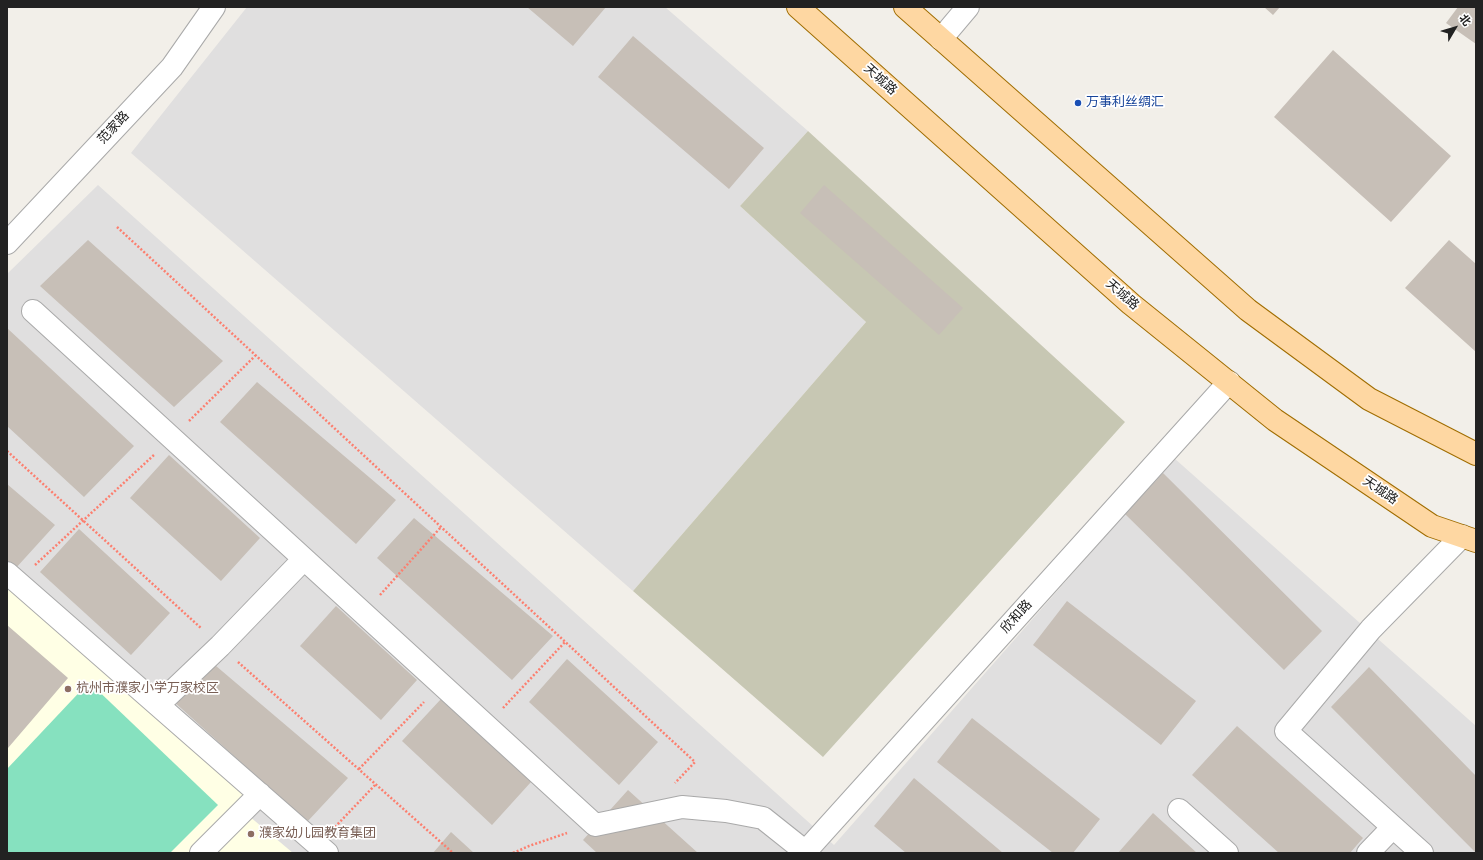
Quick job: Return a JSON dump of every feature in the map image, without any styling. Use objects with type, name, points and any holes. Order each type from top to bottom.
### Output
[{"type":"main road","name":"天城路","points":[[798,7],[1131,304],[1275,420],[1432,526],[1469,538]]},
{"type":"main road","points":[[905,7],[1248,310],[1369,399],[1476,454]]},
{"type":"street","name":"范家路","points":[[7,242],[172,67],[214,7]]},
{"type":"street","points":[[941,39],[968,7]]},
{"type":"street","points":[[34,311],[303,560],[364,612],[595,825],[682,807],[726,811],[763,818],[807,852]]},
{"type":"street","name":"欣和路","points":[[807,852],[1229,382]]},
{"type":"street","points":[[1422,853],[1286,731],[1371,629],[1469,538]]},
{"type":"street","points":[[158,705],[220,646],[303,560]]},
{"type":"street","points":[[12,577],[323,849]]},
{"type":"street","points":[[202,853],[260,794]]},
{"type":"street","points":[[1179,810],[1227,853]]},
{"type":"street","points":[[1368,853],[1393,827]]},
{"type":"path","points":[[117,226],[255,356],[695,762],[673,785]]},
{"type":"path","points":[[12,577],[172,438],[255,356]]},
{"type":"path","points":[[364,612],[442,527]]},
{"type":"path","points":[[487,726],[565,642]]},
{"type":"path","points":[[359,769],[442,684]]},
{"type":"path","points":[[323,849],[376,784]]},
{"type":"path","points":[[513,853],[557,836],[595,825]]},
{"type":"shaded area","points":[[247,7],[665,7],[808,131],[740,206],[866,322],[633,591],[131,153]]},
{"type":"shaded area","points":[[808,131],[1125,422],[823,757],[633,591],[866,322],[740,206]]},
{"type":"shaded area","points":[[98,185],[834,845],[1174,458],[1476,726],[1476,853],[7,853],[7,274]]},
{"type":"shaded area","name":"杭州市濮家小学万家校区","points":[[7,581],[251,796],[195,853],[7,853]]},
{"type":"shaded area","name":"濮家幼儿园教育集团","points":[[249,816],[293,853],[212,853]]},
{"type":"green space","name":"杭州市濮家小学万家校区","points":[[89,682],[218,805],[170,853],[7,853],[7,769]]},
{"type":"building","points":[[527,7],[606,7],[573,46]]},
{"type":"building","points":[[1264,7],[1280,7],[1273,15]]},
{"type":"building","points":[[1458,7],[1476,7],[1476,44],[1446,23]]},
{"type":"building","points":[[633,36],[764,148],[729,189],[598,77]]},
{"type":"building","points":[[1333,50],[1451,156],[1391,222],[1274,117]]},
{"type":"building","points":[[824,185],[963,308],[939,335],[800,213]]},
{"type":"building","points":[[88,240],[223,361],[174,407],[40,286]]},
{"type":"building","points":[[1449,240],[1476,264],[1476,352],[1405,288]]},
{"type":"building","points":[[7,328],[134,446],[84,497],[7,426]]},
{"type":"building","points":[[257,382],[396,500],[356,544],[220,422]]},
{"type":"building","points":[[169,455],[260,538],[221,581],[130,498]]},
{"type":"building","points":[[1163,473],[1322,631],[1284,670],[1125,514]]},
{"type":"building","points":[[7,484],[55,525],[15,569],[7,562]]},
{"type":"building","points":[[414,518],[553,636],[512,680],[377,558]]},
{"type":"building","points":[[79,529],[170,613],[131,655],[40,572]]},
{"type":"building","points":[[1067,601],[1196,701],[1161,745],[1033,645]]},
{"type":"building","points":[[336,606],[417,680],[381,720],[300,646]]},
{"type":"building","points":[[7,625],[68,678],[8,748],[7,747]]},
{"type":"building","points":[[567,659],[658,742],[619,785],[529,702]]},
{"type":"building","points":[[209,660],[348,778],[307,822],[172,700]]},
{"type":"building","points":[[1369,667],[1476,776],[1476,853],[1331,707]]},
{"type":"building","points":[[441,699],[531,782],[492,825],[402,741]]},
{"type":"building","points":[[972,718],[1100,819],[1073,853],[1053,853],[937,762]]},
{"type":"building","points":[[1237,726],[1363,838],[1350,853],[1279,853],[1192,775]]},
{"type":"building","points":[[914,778],[1003,853],[906,853],[874,826]]},
{"type":"building","points":[[628,790],[698,853],[597,853],[583,840]]},
{"type":"building","points":[[1153,813],[1197,853],[1118,853]]},
{"type":"building","points":[[451,832],[474,853],[433,853]]},
{"type":"place","name":"万事利丝绸汇","points":[[1078,103]]},
{"type":"place","name":"杭州市濮家小学万家校区","points":[[68,689]]},
{"type":"place","name":"濮家幼儿园教育集团","points":[[251,834]]}]
